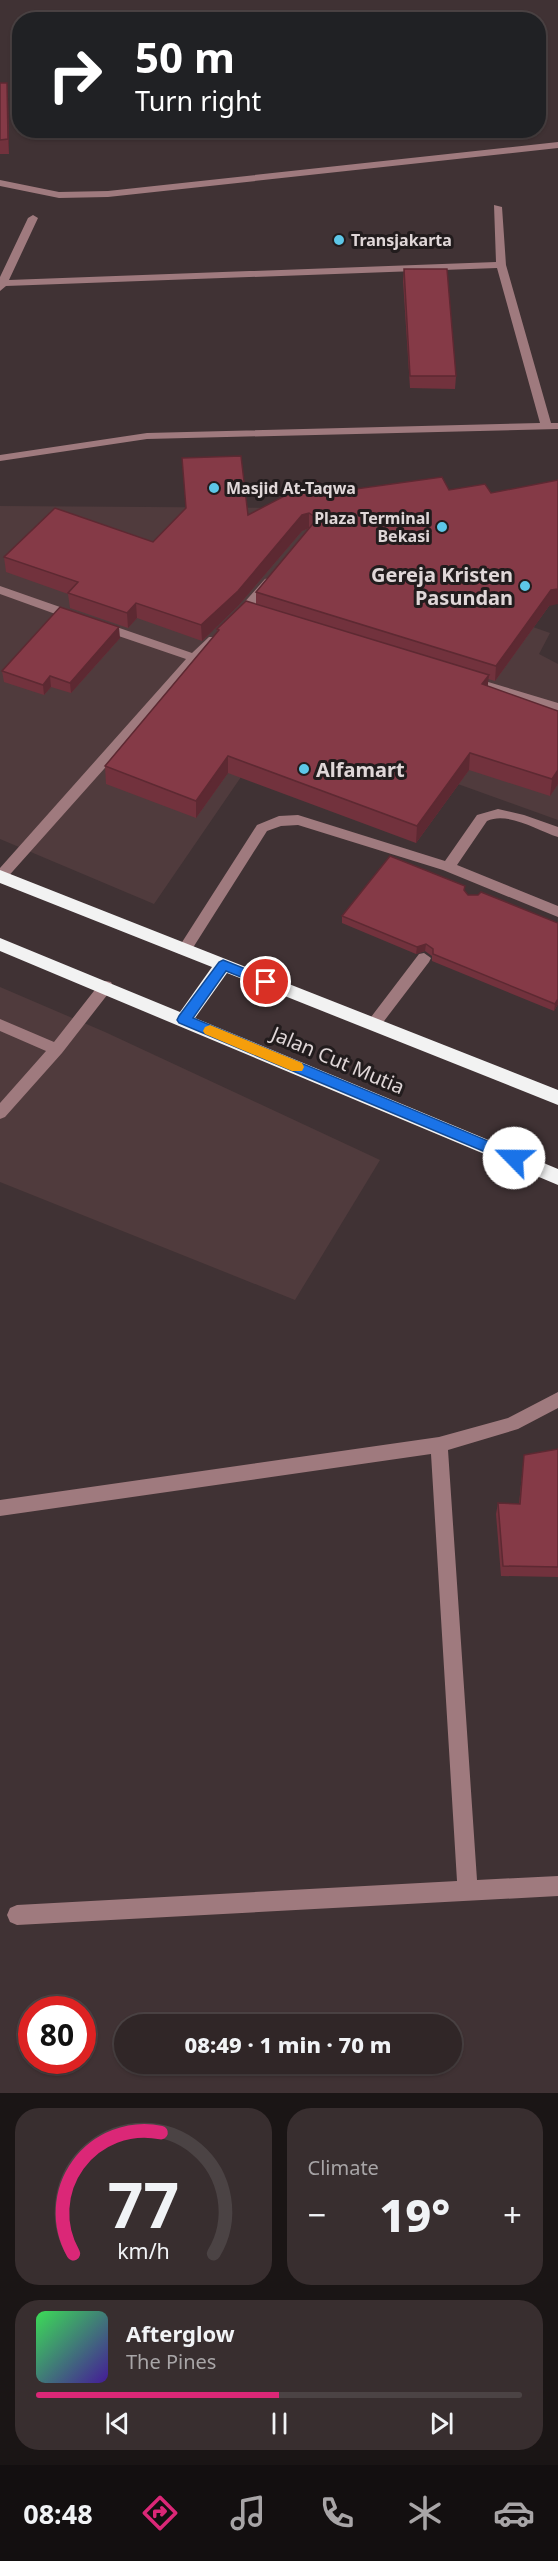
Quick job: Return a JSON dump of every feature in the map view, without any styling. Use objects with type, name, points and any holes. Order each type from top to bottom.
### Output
[{"type":"highway","points":[[0,877],[558,1098]]},
{"type":"highway","name":"Jalan Cut Mutia","points":[[0,944],[106,986],[558,1177]]},
{"type":"highway","points":[[184,1020],[223,965]]},
{"type":"street","points":[[0,183],[44,193],[108,194],[558,145]]},
{"type":"street","points":[[0,458],[147,436],[552,426],[501,265],[497,207]]},
{"type":"street","points":[[33,218],[1,285],[501,265]]},
{"type":"street","points":[[0,877],[194,658],[250,613],[279,569]]},
{"type":"street","points":[[0,590],[194,658]]},
{"type":"street","points":[[455,676],[558,707]]},
{"type":"street","points":[[448,867],[482,818],[490,813],[504,814],[558,832]]},
{"type":"street","points":[[184,950],[262,828],[279,821],[298,820],[448,867],[558,912]]},
{"type":"street","points":[[472,896],[484,882]]},
{"type":"street","points":[[373,1024],[424,958]]},
{"type":"street","points":[[0,1113],[57,1049],[106,986]]},
{"type":"street","points":[[0,1025],[57,1049]]},
{"type":"street","points":[[0,1508],[439,1445],[512,1424],[558,1399]]},
{"type":"street","points":[[439,1445],[468,1891]]},
{"type":"street","points":[[17,1915],[558,1886]]},
{"type":"shaded area","points":[[0,506],[282,508],[397,579],[550,633],[539,654],[558,664],[558,820],[280,720],[154,904],[0,839]]},
{"type":"shaded area","points":[[0,987],[105,1032],[380,1160],[295,1300],[0,1182]]},
{"type":"building","points":[[0,83],[7,83],[8,139],[0,140]]},
{"type":"building","points":[[404,269],[447,269],[456,376],[410,376]]},
{"type":"building","points":[[241,456],[248,515],[315,480],[334,492],[442,477],[449,490],[485,484],[491,493],[558,480],[558,589],[551,590],[496,666],[256,592],[316,520],[309,513],[302,515],[238,591],[201,625],[136,603],[127,613],[68,593],[78,582],[4,557],[55,508],[153,542],[186,508],[182,458]]},
{"type":"building","points":[[246,601],[489,675],[482,684],[558,711],[558,770],[552,779],[470,753],[417,826],[228,756],[196,801],[105,766],[219,630],[217,629]]},
{"type":"building","points":[[60,607],[119,627],[70,683],[50,676],[43,685],[2,671]]},
{"type":"building","points":[[390,856],[465,886],[464,890],[468,895],[478,895],[481,892],[558,923],[558,999],[555,1004],[433,954],[433,949],[426,944],[417,947],[342,916]]},
{"type":"building","points":[[558,1449],[558,1567],[503,1566],[498,1503],[520,1504],[524,1455]]},
{"type":"slow traffic","points":[[210,1031],[297,1067]]},
{"type":"place","name":"Transjakarta","points":[[339,240]]},
{"type":"place","name":"Masjid At-Taqwa","points":[[214,488]]},
{"type":"place","name":"Plaza Terminal Bekasi","points":[[442,527]]},
{"type":"place","name":"Gereja Kristen Pasundan","points":[[525,586]]},
{"type":"place","name":"Alfamart","points":[[304,769]]},
{"type":"route","points":[[266,982],[223,965],[184,1020],[514,1158]]}]
